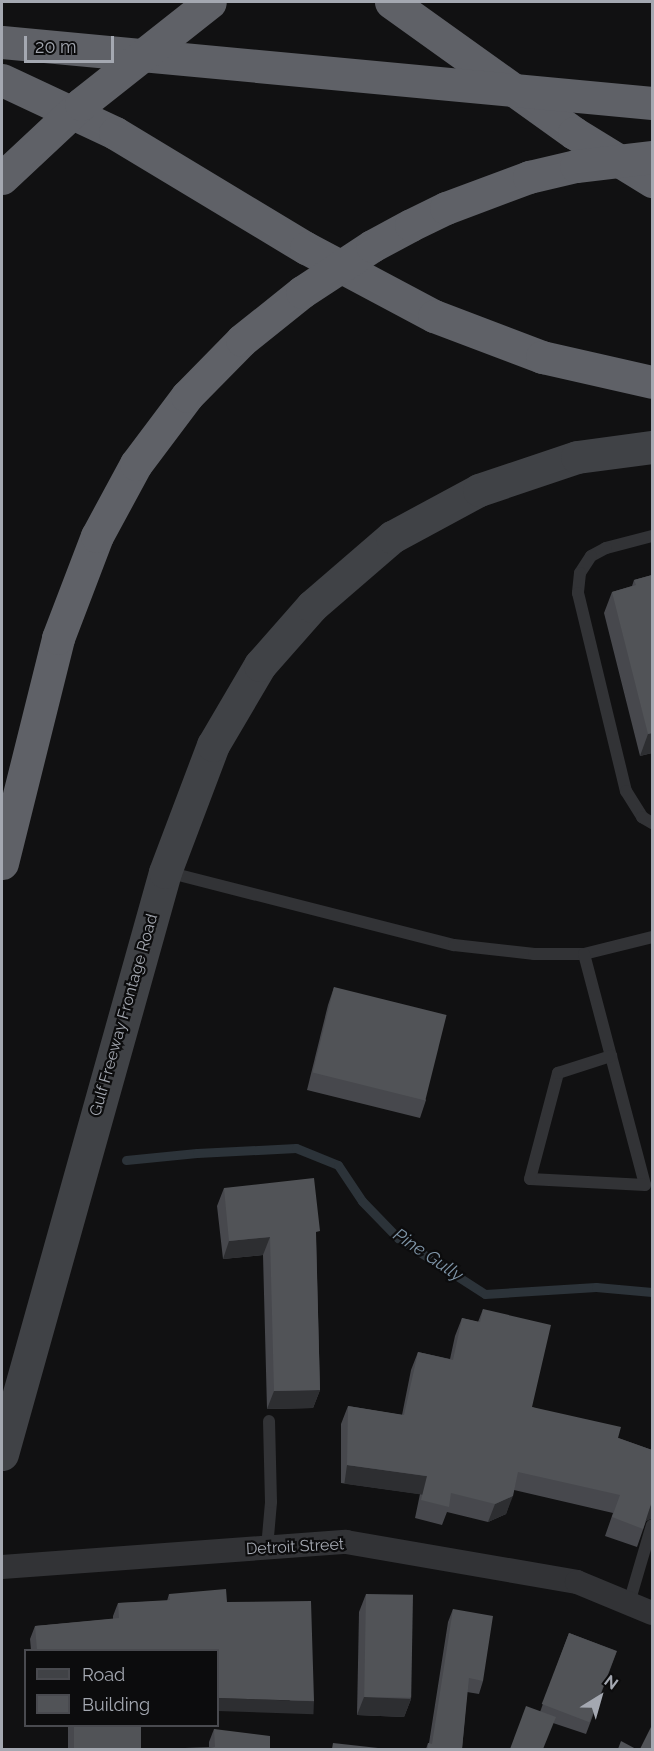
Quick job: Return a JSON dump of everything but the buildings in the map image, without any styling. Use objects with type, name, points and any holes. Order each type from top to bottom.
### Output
[{"type":"highway","points":[[2,178],[81,104],[210,2]]},
{"type":"highway","points":[[391,2],[574,133],[652,181]]},
{"type":"highway","points":[[2,42],[652,103]]},
{"type":"highway","points":[[2,80],[115,134],[306,248],[434,316],[542,357],[652,382]]},
{"type":"highway","points":[[2,863],[58,638],[97,536],[136,464],[187,396],[242,340],[302,292],[372,246],[446,208],[529,177],[595,163],[652,157]]},
{"type":"main road","name":"Gulf Freeway Frontage Road","points":[[2,1454],[165,872],[213,745],[260,665],[312,606],[392,537],[479,490],[577,457],[652,447]]},
{"type":"street","name":"Detroit Street","points":[[2,1568],[346,1542],[576,1582],[652,1613]]},
{"type":"lane","points":[[652,536],[606,549],[591,556],[580,573],[578,593],[626,791],[633,806],[642,817],[652,823]]},
{"type":"lane","points":[[165,872],[454,945],[534,954],[584,954],[652,937]]},
{"type":"lane","points":[[584,954],[611,1056],[645,1185],[530,1179],[558,1073],[611,1056]]},
{"type":"lane","points":[[267,1548],[271,1502],[269,1421]]},
{"type":"lane","points":[[629,1603],[652,1525]]},
{"type":"waterway","name":"Pine Gully","points":[[126,1160],[197,1153],[296,1148],[338,1165],[362,1201],[398,1238],[485,1294],[596,1287],[652,1292]]}]
